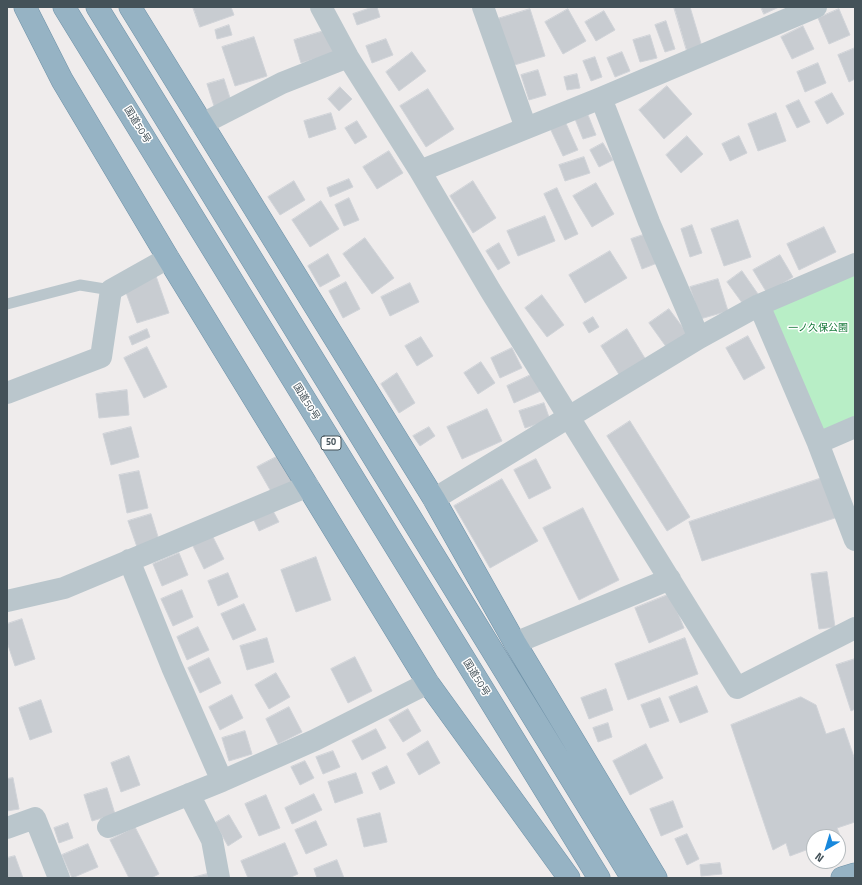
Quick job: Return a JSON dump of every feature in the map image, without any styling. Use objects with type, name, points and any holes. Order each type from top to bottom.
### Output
[{"type":"highway","points":[[25,7],[62,80],[168,258],[428,683],[569,878]]},
{"type":"highway","name":"国道50号","points":[[64,7],[599,878]]},
{"type":"highway","points":[[97,7],[632,878]]},
{"type":"highway","points":[[130,7],[434,499],[515,643],[656,878]]},
{"type":"highway","points":[[842,878],[855,874]]},
{"type":"street","points":[[321,7],[348,57],[420,171],[490,290],[570,416],[737,688],[855,628]]},
{"type":"street","points":[[483,7],[526,128]]},
{"type":"street","points":[[420,171],[601,98],[816,7]]},
{"type":"street","points":[[202,124],[282,83],[348,57]]},
{"type":"street","points":[[601,98],[649,222],[699,338]]},
{"type":"street","points":[[7,393],[101,357],[111,290],[168,258]]},
{"type":"street","points":[[434,499],[699,338],[759,305],[855,264]]},
{"type":"street","points":[[759,305],[818,443],[855,540]]},
{"type":"street","points":[[818,443],[855,427]]},
{"type":"street","points":[[7,601],[64,588],[308,486]]},
{"type":"street","points":[[129,560],[172,667],[222,781]]},
{"type":"street","points":[[515,643],[670,579]]},
{"type":"street","points":[[108,827],[222,781],[316,740],[428,683]]},
{"type":"street","points":[[189,794],[212,840],[219,878]]},
{"type":"street","points":[[7,828],[35,818],[59,878]]},
{"type":"lane","points":[[7,304],[80,285],[111,290]]},
{"type":"green space","name":"一ノ久保公園","points":[[855,273],[855,418],[821,432],[769,309]]},
{"type":"building","points":[[193,7],[231,7],[234,15],[200,27]]},
{"type":"building","points":[[377,7],[380,17],[357,25],[353,14]]},
{"type":"building","points":[[674,7],[690,7],[702,47],[687,51]]},
{"type":"building","points":[[761,7],[779,7],[764,14]]},
{"type":"building","points":[[530,9],[545,56],[511,66],[497,19]]},
{"type":"building","points":[[568,9],[586,41],[563,54],[545,22]]},
{"type":"building","points":[[839,9],[850,35],[829,44],[818,18]]},
{"type":"building","points":[[604,11],[615,30],[596,41],[585,22]]},
{"type":"building","points":[[666,21],[675,49],[665,52],[655,25]]},
{"type":"building","points":[[229,25],[232,35],[217,39],[215,30]]},
{"type":"building","points":[[803,26],[814,49],[792,59],[781,37]]},
{"type":"building","points":[[327,30],[334,53],[301,63],[294,40]]},
{"type":"building","points":[[650,35],[657,58],[640,62],[633,40]]},
{"type":"building","points":[[254,37],[267,76],[235,86],[222,47]]},
{"type":"building","points":[[386,39],[393,55],[372,63],[366,46]]},
{"type":"building","points":[[855,48],[855,79],[849,82],[838,55]]},
{"type":"building","points":[[412,52],[426,71],[399,91],[386,72]]},
{"type":"building","points":[[622,52],[630,71],[615,77],[607,58]]},
{"type":"building","points":[[595,57],[602,77],[591,81],[583,61]]},
{"type":"building","points":[[818,63],[826,83],[805,92],[797,72]]},
{"type":"building","points":[[538,70],[546,95],[529,100],[521,75]]},
{"type":"building","points":[[577,74],[580,88],[567,90],[564,77]]},
{"type":"building","points":[[224,79],[231,101],[214,106],[207,84]]},
{"type":"building","points":[[667,86],[692,114],[664,139],[639,110]]},
{"type":"building","points":[[340,87],[352,99],[339,111],[328,99]]},
{"type":"building","points":[[428,89],[454,129],[426,147],[400,106]]},
{"type":"building","points":[[832,93],[844,114],[827,124],[815,102]]},
{"type":"building","points":[[799,100],[810,122],[797,128],[786,106]]},
{"type":"building","points":[[331,113],[336,129],[309,138],[304,121]]},
{"type":"building","points":[[776,113],[786,141],[758,151],[748,124]]},
{"type":"building","points":[[588,115],[596,135],[583,139],[575,119]]},
{"type":"building","points":[[564,119],[578,150],[563,156],[549,126]]},
{"type":"building","points":[[357,121],[367,137],[355,144],[345,128]]},
{"type":"building","points":[[687,136],[703,154],[681,173],[666,155]]},
{"type":"building","points":[[739,136],[747,153],[730,161],[722,144]]},
{"type":"building","points":[[603,143],[613,160],[599,167],[590,150]]},
{"type":"building","points":[[389,151],[403,173],[377,189],[363,167]]},
{"type":"building","points":[[584,157],[590,173],[565,181],[559,165]]},
{"type":"building","points":[[349,179],[353,187],[330,197],[327,188]]},
{"type":"building","points":[[294,181],[305,200],[280,215],[268,197]]},
{"type":"building","points":[[473,181],[496,218],[473,233],[450,196]]},
{"type":"building","points":[[596,183],[614,214],[592,227],[573,196]]},
{"type":"building","points":[[557,188],[578,234],[565,240],[544,194]]},
{"type":"building","points":[[349,198],[359,220],[344,226],[335,205]]},
{"type":"building","points":[[321,201],[339,229],[310,247],[292,220]]},
{"type":"building","points":[[545,216],[555,241],[518,256],[507,231]]},
{"type":"building","points":[[738,220],[751,257],[724,266],[711,229]]},
{"type":"building","points":[[692,225],[702,253],[690,257],[681,229]]},
{"type":"building","points":[[824,227],[836,252],[799,270],[787,244]]},
{"type":"building","points":[[655,231],[665,260],[642,269],[631,239]]},
{"type":"building","points":[[365,238],[394,278],[372,294],[343,254]]},
{"type":"building","points":[[499,243],[510,263],[498,270],[486,251]]},
{"type":"building","points":[[610,251],[627,278],[585,303],[569,275]]},
{"type":"building","points":[[328,254],[340,276],[320,287],[308,266]]},
{"type":"building","points":[[780,255],[793,277],[767,293],[753,270]]},
{"type":"building","points":[[742,271],[758,294],[743,304],[727,282]]},
{"type":"building","points":[[156,276],[169,313],[137,323],[124,287]]},
{"type":"building","points":[[718,279],[728,311],[700,319],[690,287]]},
{"type":"building","points":[[346,282],[360,309],[343,318],[329,291]]},
{"type":"building","points":[[410,283],[419,302],[390,316],[381,297]]},
{"type":"building","points":[[542,295],[564,325],[547,337],[525,308]]},
{"type":"building","points":[[669,309],[687,333],[667,348],[649,323]]},
{"type":"building","points":[[593,317],[599,327],[589,333],[583,323]]},
{"type":"building","points":[[147,329],[150,337],[132,345],[129,337]]},
{"type":"building","points":[[627,329],[646,360],[620,376],[601,346]]},
{"type":"building","points":[[748,336],[765,368],[744,380],[726,348]]},
{"type":"building","points":[[421,337],[433,356],[417,366],[405,346]]},
{"type":"building","points":[[147,347],[167,387],[144,398],[124,358]]},
{"type":"building","points":[[512,348],[522,368],[500,378],[491,358]]},
{"type":"building","points":[[481,362],[495,383],[478,394],[464,373]]},
{"type":"building","points":[[397,373],[415,403],[399,413],[381,384]]},
{"type":"building","points":[[535,373],[543,390],[514,403],[507,386]]},
{"type":"building","points":[[127,390],[129,415],[99,418],[96,394]]},
{"type":"building","points":[[544,403],[550,420],[525,428],[519,411]]},
{"type":"building","points":[[487,409],[502,441],[462,459],[447,427]]},
{"type":"building","points":[[630,421],[690,517],[667,531],[607,436]]},
{"type":"building","points":[[131,427],[139,457],[111,465],[103,434]]},
{"type":"building","points":[[429,427],[435,436],[420,446],[413,436]]},
{"type":"building","points":[[280,455],[295,483],[273,495],[257,467]]},
{"type":"building","points":[[536,459],[551,488],[529,499],[514,470]]},
{"type":"building","points":[[139,471],[148,508],[127,513],[119,475]]},
{"type":"building","points":[[825,477],[838,517],[702,561],[689,522]]},
{"type":"building","points":[[502,479],[538,541],[490,568],[454,506]]},
{"type":"building","points":[[583,508],[619,580],[579,600],[543,528]]},
{"type":"building","points":[[272,509],[279,522],[259,531],[253,518]]},
{"type":"building","points":[[151,514],[159,540],[137,547],[128,521]]},
{"type":"building","points":[[212,535],[224,559],[204,569],[192,544]]},
{"type":"building","points":[[179,553],[188,575],[162,586],[153,564]]},
{"type":"building","points":[[316,557],[331,600],[296,612],[281,570]]},
{"type":"building","points":[[827,572],[835,627],[819,629],[811,574]]},
{"type":"building","points":[[228,573],[238,597],[218,606],[208,581]]},
{"type":"building","points":[[182,590],[193,617],[173,626],[161,599]]},
{"type":"building","points":[[670,594],[684,628],[649,643],[635,608]]},
{"type":"building","points":[[244,604],[256,630],[233,640],[221,614]]},
{"type":"building","points":[[22,619],[35,659],[15,666],[7,642],[7,624]]},
{"type":"building","points":[[198,627],[209,650],[187,660],[177,637]]},
{"type":"building","points":[[267,638],[274,662],[247,670],[240,646]]},
{"type":"building","points":[[685,638],[698,674],[628,700],[615,664]]},
{"type":"building","points":[[355,657],[372,691],[348,703],[331,669]]},
{"type":"building","points":[[209,658],[221,683],[200,693],[188,668]]},
{"type":"building","points":[[855,659],[855,709],[851,711],[836,665]]},
{"type":"building","points":[[276,673],[290,697],[269,709],[255,685]]},
{"type":"building","points":[[697,686],[708,712],[680,723],[669,697]]},
{"type":"building","points":[[606,689],[613,710],[589,719],[581,698]]},
{"type":"building","points":[[232,695],[243,718],[220,730],[209,707]]},
{"type":"building","points":[[801,697],[816,705],[826,734],[844,728],[855,760],[855,822],[837,829],[806,829],[806,850],[790,856],[786,843],[773,850],[731,725]]},
{"type":"building","points":[[660,698],[669,721],[650,728],[641,705]]},
{"type":"building","points":[[41,700],[52,732],[30,740],[19,708]]},
{"type":"building","points":[[289,707],[302,732],[278,744],[266,719]]},
{"type":"building","points":[[408,709],[421,731],[403,742],[389,720]]},
{"type":"building","points":[[608,723],[612,737],[598,742],[593,728]]},
{"type":"building","points":[[376,729],[386,748],[362,760],[352,741]]},
{"type":"building","points":[[245,731],[252,754],[229,761],[222,738]]},
{"type":"building","points":[[428,741],[440,763],[419,775],[407,754]]},
{"type":"building","points":[[646,744],[663,778],[630,795],[613,761]]},
{"type":"building","points":[[333,751],[340,767],[323,774],[316,757]]},
{"type":"building","points":[[129,756],[140,785],[121,792],[111,763]]},
{"type":"building","points":[[305,761],[314,778],[300,785],[291,767]]},
{"type":"building","points":[[387,766],[395,783],[380,790],[372,773]]},
{"type":"building","points":[[356,773],[363,793],[335,803],[328,782]]},
{"type":"building","points":[[13,778],[19,809],[7,811],[7,779]]},
{"type":"building","points":[[107,788],[115,814],[92,821],[84,795]]},
{"type":"building","points":[[314,794],[322,810],[292,824],[285,808]]},
{"type":"building","points":[[266,795],[280,828],[259,836],[245,804]]},
{"type":"building","points":[[673,801],[683,827],[661,836],[650,809]]},
{"type":"building","points":[[380,813],[387,842],[364,847],[357,819]]},
{"type":"building","points":[[229,815],[242,837],[228,846],[215,823]]},
{"type":"building","points":[[316,821],[327,845],[306,854],[295,830]]},
{"type":"building","points":[[68,823],[73,838],[59,843],[54,828]]},
{"type":"building","points":[[135,827],[159,874],[151,878],[129,878],[110,840]]},
{"type":"building","points":[[687,834],[699,859],[687,865],[675,839]]},
{"type":"building","points":[[285,843],[298,874],[289,878],[248,878],[241,861]]},
{"type":"building","points":[[88,844],[98,867],[72,878],[62,855]]},
{"type":"building","points":[[15,856],[23,878],[7,878],[7,858]]},
{"type":"building","points":[[337,860],[344,878],[317,878],[314,869]]},
{"type":"building","points":[[720,863],[722,874],[701,876],[700,865]]},
{"type":"building","points":[[207,874],[208,878],[191,878]]}]
